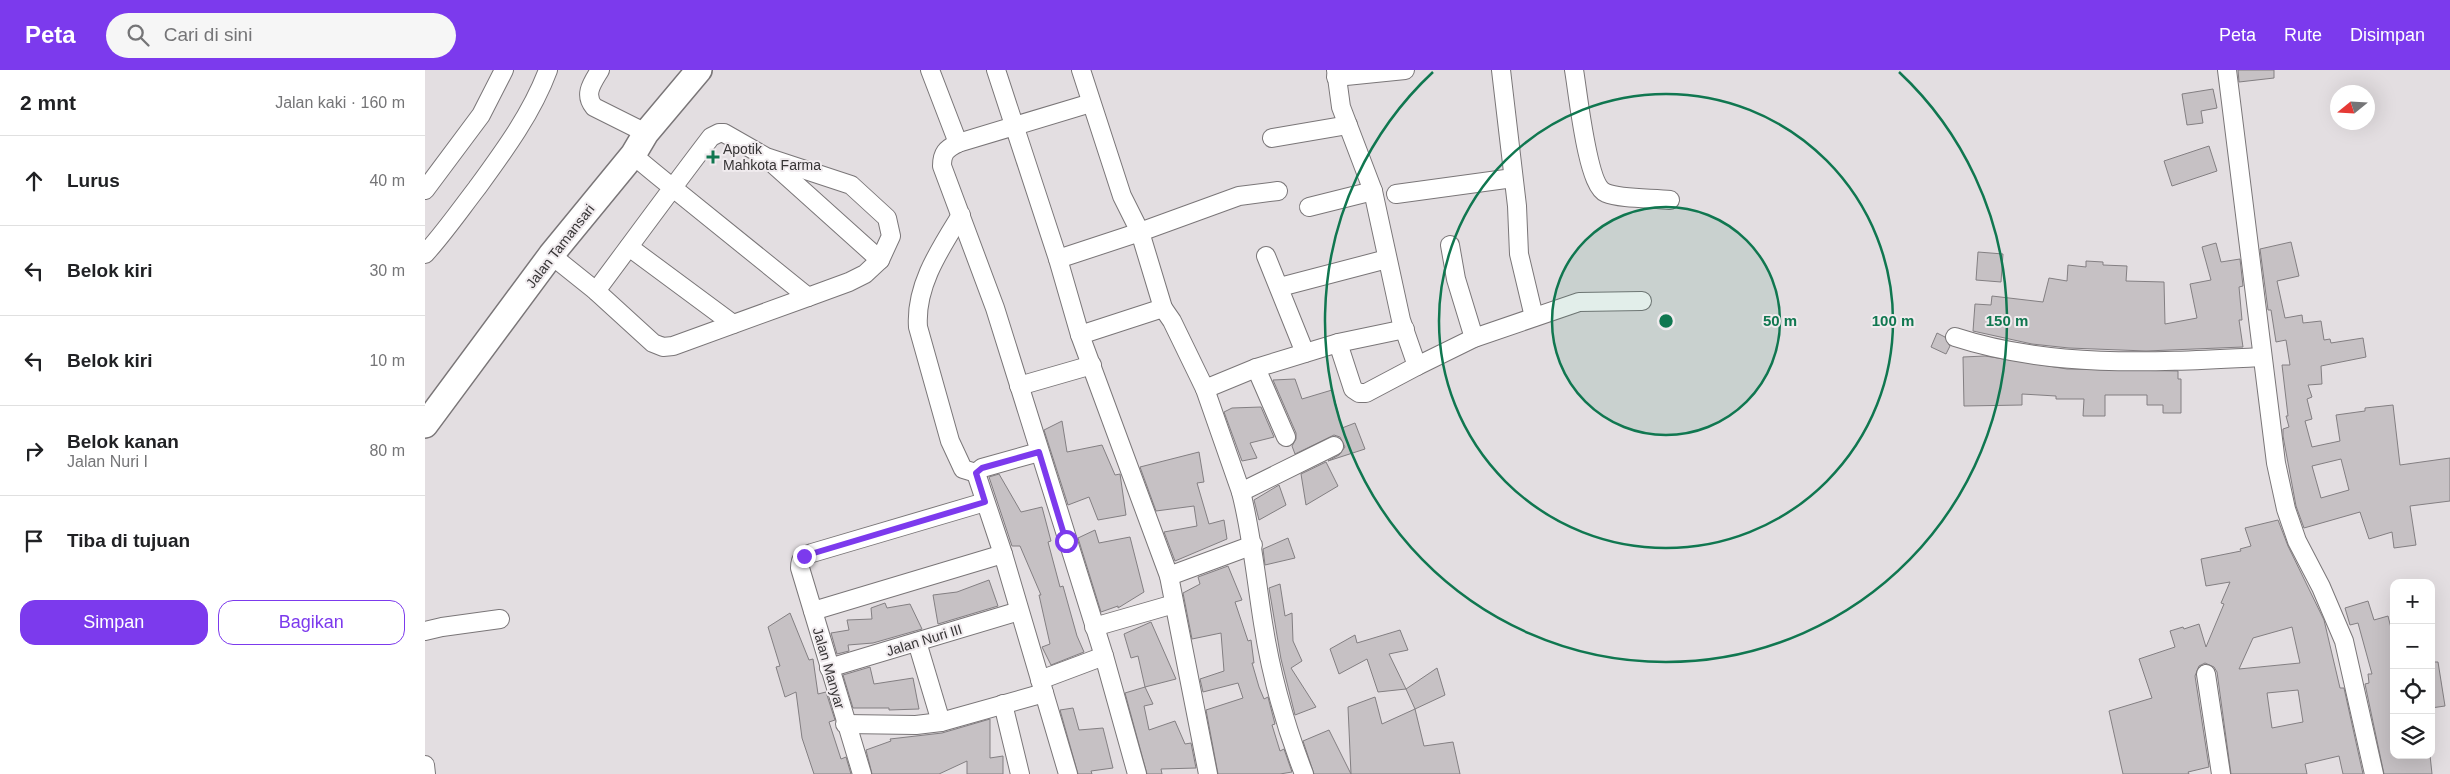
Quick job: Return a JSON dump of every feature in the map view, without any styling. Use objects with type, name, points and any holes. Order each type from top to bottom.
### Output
[{"type":"main road","name":"Jalan Tamansari","points":[[425,425],[551,255],[633,155],[646,133],[699,70]]},
{"type":"street","points":[[425,190],[481,115],[504,70]]},
{"type":"street","points":[[425,254],[441,237],[506,148],[541,90],[548,70]]},
{"type":"street","points":[[600,70],[588,93],[589,102],[594,107],[646,133]]},
{"type":"street","points":[[930,70],[958,143]]},
{"type":"street","points":[[996,70],[1058,259],[1080,335],[1169,576],[1208,774]]},
{"type":"street","points":[[1081,70],[1122,196],[1140,232],[1163,308],[1172,321],[1205,389],[1241,492],[1253,545],[1263,624],[1273,676],[1289,734],[1304,774]]},
{"type":"street","points":[[1405,70],[1336,74],[1341,107],[1373,190],[1387,259],[1405,329],[1417,366]]},
{"type":"street","points":[[1501,70],[1517,206],[1519,254],[1534,317]]},
{"type":"street","points":[[1575,70],[1589,166],[1597,186],[1607,194],[1671,200]]},
{"type":"street","points":[[2227,70],[2276,463],[2286,509],[2297,542],[2321,587],[2344,641],[2359,699],[2374,774]]},
{"type":"street","points":[[1091,103],[958,143],[948,148],[942,155],[941,166],[995,308],[1104,656],[1137,774]]},
{"type":"street","points":[[1272,138],[1348,125]]},
{"type":"street","points":[[596,291],[711,137],[719,133],[724,133],[765,157],[879,260]]},
{"type":"street","points":[[633,155],[807,297]]},
{"type":"street","points":[[551,255],[596,291],[653,343],[663,347],[673,346],[865,274],[879,260],[891,236],[887,218],[851,185],[765,157]]},
{"type":"street","points":[[1396,194],[1513,178]]},
{"type":"street","points":[[1309,207],[1373,190]]},
{"type":"street","points":[[1058,259],[1239,196],[1278,191]]},
{"type":"street","points":[[961,215],[939,250],[920,298],[917,314],[918,327],[950,441],[963,469],[976,473]]},
{"type":"street","points":[[1450,245],[1456,279],[1474,338]]},
{"type":"street","points":[[629,247],[733,324]]},
{"type":"street","points":[[1266,256],[1305,353]]},
{"type":"street","points":[[1279,287],[1387,259]]},
{"type":"street","points":[[1338,344],[1353,389],[1359,393],[1366,392],[1474,338],[1579,302],[1642,301]]},
{"type":"street","points":[[1080,335],[1163,308]]},
{"type":"street","points":[[1205,389],[1257,368],[1305,353],[1405,329]]},
{"type":"street","points":[[1955,337],[1977,344],[2067,359],[2185,361],[2262,357]]},
{"type":"street","points":[[1019,386],[1092,365]]},
{"type":"street","points":[[1257,368],[1286,437]]},
{"type":"street","points":[[1241,492],[1334,446]]},
{"type":"street","points":[[976,473],[982,468],[1039,452]]},
{"type":"street","points":[[976,473],[1003,554],[1067,774]]},
{"type":"street","name":"Jalan Manyar","points":[[862,774],[845,724],[799,568],[800,560],[812,553],[985,502]]},
{"type":"street","points":[[1169,576],[1253,545]]},
{"type":"street","points":[[813,611],[1003,554]]},
{"type":"street","points":[[1094,627],[1174,604]]},
{"type":"street","name":"Jalan Nuri III","points":[[829,668],[1019,611]]},
{"type":"street","points":[[425,632],[442,627],[501,619]]},
{"type":"street","points":[[917,642],[941,722]]},
{"type":"street","points":[[845,724],[916,725],[941,722],[1003,704],[1104,656]]},
{"type":"street","points":[[2206,674],[2221,774]]},
{"type":"street","points":[[1003,704],[1020,774]]},
{"type":"street","points":[[425,765],[426,774]]},
{"type":"building","points":[[2238,70],[2274,70],[2274,78],[2239,82]]},
{"type":"building","points":[[2213,89],[2217,108],[2201,111],[2203,123],[2187,125],[2182,94]]},
{"type":"building","points":[[2209,146],[2217,171],[2172,186],[2164,161]]},
{"type":"building","points":[[2291,242],[2299,276],[2277,281],[2285,318],[2302,315],[2303,323],[2321,321],[2324,340],[2330,339],[2331,343],[2363,338],[2366,357],[2321,366],[2322,384],[2308,385],[2312,397],[2307,399],[2312,419],[2305,421],[2312,447],[2340,441],[2336,415],[2365,411],[2365,408],[2393,405],[2400,465],[2450,458],[2450,501],[2410,506],[2416,545],[2394,548],[2392,532],[2369,539],[2360,512],[2304,528],[2296,506],[2283,436],[2283,429],[2289,427],[2286,416],[2288,416],[2282,365],[2290,365],[2286,340],[2276,342],[2271,310],[2268,310],[2260,249]],"holes":[[[2341,459],[2349,490],[2321,498],[2312,466]]]},
{"type":"building","points":[[2216,243],[2221,262],[2240,259],[2243,286],[2239,287],[2242,320],[2239,320],[2243,347],[2146,351],[2069,348],[2032,344],[1973,331],[1975,304],[1991,305],[1992,296],[2043,302],[2049,278],[2067,281],[2068,265],[2086,267],[2086,261],[2103,262],[2103,265],[2127,266],[2126,281],[2164,282],[2165,324],[2197,318],[2190,284],[2211,280],[2202,247]]},
{"type":"building","points":[[1978,252],[2003,254],[2001,282],[1976,280]]},
{"type":"building","points":[[1937,333],[1945,337],[1950,346],[1946,354],[1931,347]]},
{"type":"building","points":[[1985,356],[2067,369],[2178,371],[2178,379],[2181,379],[2181,413],[2163,413],[2163,405],[2147,405],[2147,395],[2105,395],[2105,416],[2083,416],[2084,399],[2056,399],[2056,396],[2022,394],[2022,405],[1964,406],[1963,357]]},
{"type":"building","points":[[1295,379],[1302,399],[1332,390],[1342,428],[1355,423],[1365,449],[1328,461],[1339,455],[1345,447],[1340,437],[1334,435],[1295,454],[1292,446],[1296,439],[1296,433],[1273,380]]},
{"type":"building","points":[[1261,407],[1274,437],[1250,443],[1257,458],[1242,461],[1224,412],[1232,408]]},
{"type":"building","points":[[1062,421],[1067,452],[1102,445],[1115,475],[1120,474],[1126,515],[1098,520],[1089,497],[1068,505],[1044,430]]},
{"type":"building","points":[[1199,452],[1204,482],[1197,483],[1209,524],[1224,520],[1227,539],[1175,561],[1164,532],[1197,526],[1194,506],[1156,511],[1140,467]]},
{"type":"building","points":[[1326,462],[1338,486],[1306,505],[1301,474]]},
{"type":"building","points":[[999,474],[1021,512],[1042,507],[1051,541],[1048,542],[1060,587],[1063,586],[1077,636],[1084,652],[1051,665],[1042,647],[1050,644],[1039,595],[1041,595],[1020,546],[1012,546],[989,477]]},
{"type":"building","points":[[1279,485],[1286,505],[1259,520],[1254,500]]},
{"type":"building","points":[[2278,520],[2288,546],[2324,620],[2340,688],[2344,688],[2363,774],[2343,774],[2339,756],[2305,764],[2307,774],[2231,774],[2217,672],[2214,667],[2205,663],[2199,666],[2195,676],[2209,767],[2188,772],[2189,774],[2123,774],[2109,711],[2152,698],[2139,659],[2175,647],[2170,631],[2199,624],[2206,647],[2224,604],[2221,603],[2230,582],[2206,586],[2201,559],[2241,551],[2240,549],[2251,546],[2245,528]],"holes":[[[2292,627],[2300,663],[2239,669],[2253,638]],[[2298,690],[2303,722],[2272,728],[2267,693]]]},
{"type":"building","points":[[1095,530],[1099,543],[1130,537],[1144,592],[1118,608],[1118,606],[1101,612],[1078,538]]},
{"type":"building","points":[[1288,538],[1295,558],[1265,565],[1263,549]]},
{"type":"building","points":[[1228,566],[1242,600],[1235,602],[1248,641],[1251,640],[1254,663],[1252,663],[1259,687],[1264,699],[1268,697],[1275,724],[1272,725],[1280,751],[1284,749],[1292,772],[1280,774],[1218,774],[1206,710],[1243,698],[1238,683],[1203,692],[1200,679],[1224,671],[1221,633],[1192,639],[1183,593],[1200,584],[1198,577]]},
{"type":"building","points":[[989,580],[998,606],[938,624],[933,595],[957,592]]},
{"type":"building","points":[[1280,584],[1285,616],[1292,613],[1293,641],[1302,661],[1291,668],[1316,707],[1295,715],[1281,659],[1269,588]]},
{"type":"building","points":[[2368,601],[2374,620],[2388,616],[2390,624],[2390,759],[2430,759],[2432,774],[2384,774],[2365,684],[2369,683],[2368,674],[2372,674],[2358,623],[2350,625],[2345,608]]},
{"type":"building","points":[[885,603],[887,608],[910,604],[922,629],[873,643],[848,645],[849,651],[837,654],[831,633],[849,630],[847,620],[872,619],[871,608]]},
{"type":"building","points":[[790,613],[809,660],[813,659],[818,694],[826,692],[835,720],[829,722],[841,759],[846,757],[851,774],[814,774],[802,738],[796,692],[785,697],[776,667],[780,666],[768,627]]},
{"type":"building","points":[[1151,622],[1176,679],[1145,687],[1138,656],[1131,658],[1124,634]]},
{"type":"building","points":[[1400,630],[1408,650],[1389,654],[1406,689],[1378,692],[1367,659],[1339,674],[1330,649],[1355,635],[1357,643]]},
{"type":"building","points":[[2435,662],[2438,662],[2445,706],[2435,707]]},
{"type":"building","points":[[870,667],[874,684],[913,678],[919,709],[853,708],[843,675]]},
{"type":"building","points":[[1437,668],[1445,695],[1415,709],[1406,689]]},
{"type":"building","points":[[1145,687],[1153,704],[1144,706],[1149,730],[1175,721],[1185,744],[1191,743],[1196,768],[1161,769],[1162,774],[1147,774],[1125,693]]},
{"type":"building","points":[[1375,697],[1382,724],[1415,709],[1424,746],[1453,742],[1460,774],[1351,774],[1348,707]]},
{"type":"building","points":[[1073,708],[1079,730],[1103,728],[1113,768],[1091,771],[1092,774],[1078,774],[1060,710]]},
{"type":"building","points":[[990,719],[990,758],[1003,756],[1003,774],[967,774],[967,761],[939,774],[872,774],[866,750],[891,741],[890,739],[942,733]]},
{"type":"building","points":[[1329,730],[1351,774],[1314,774],[1303,741]]},
{"type":"place","name":"Apotik Mahkota Farma","points":[[713,157]]},
{"type":"route","points":[[804,556],[985,502],[976,473],[982,468],[1039,452],[1066,541]]}]
